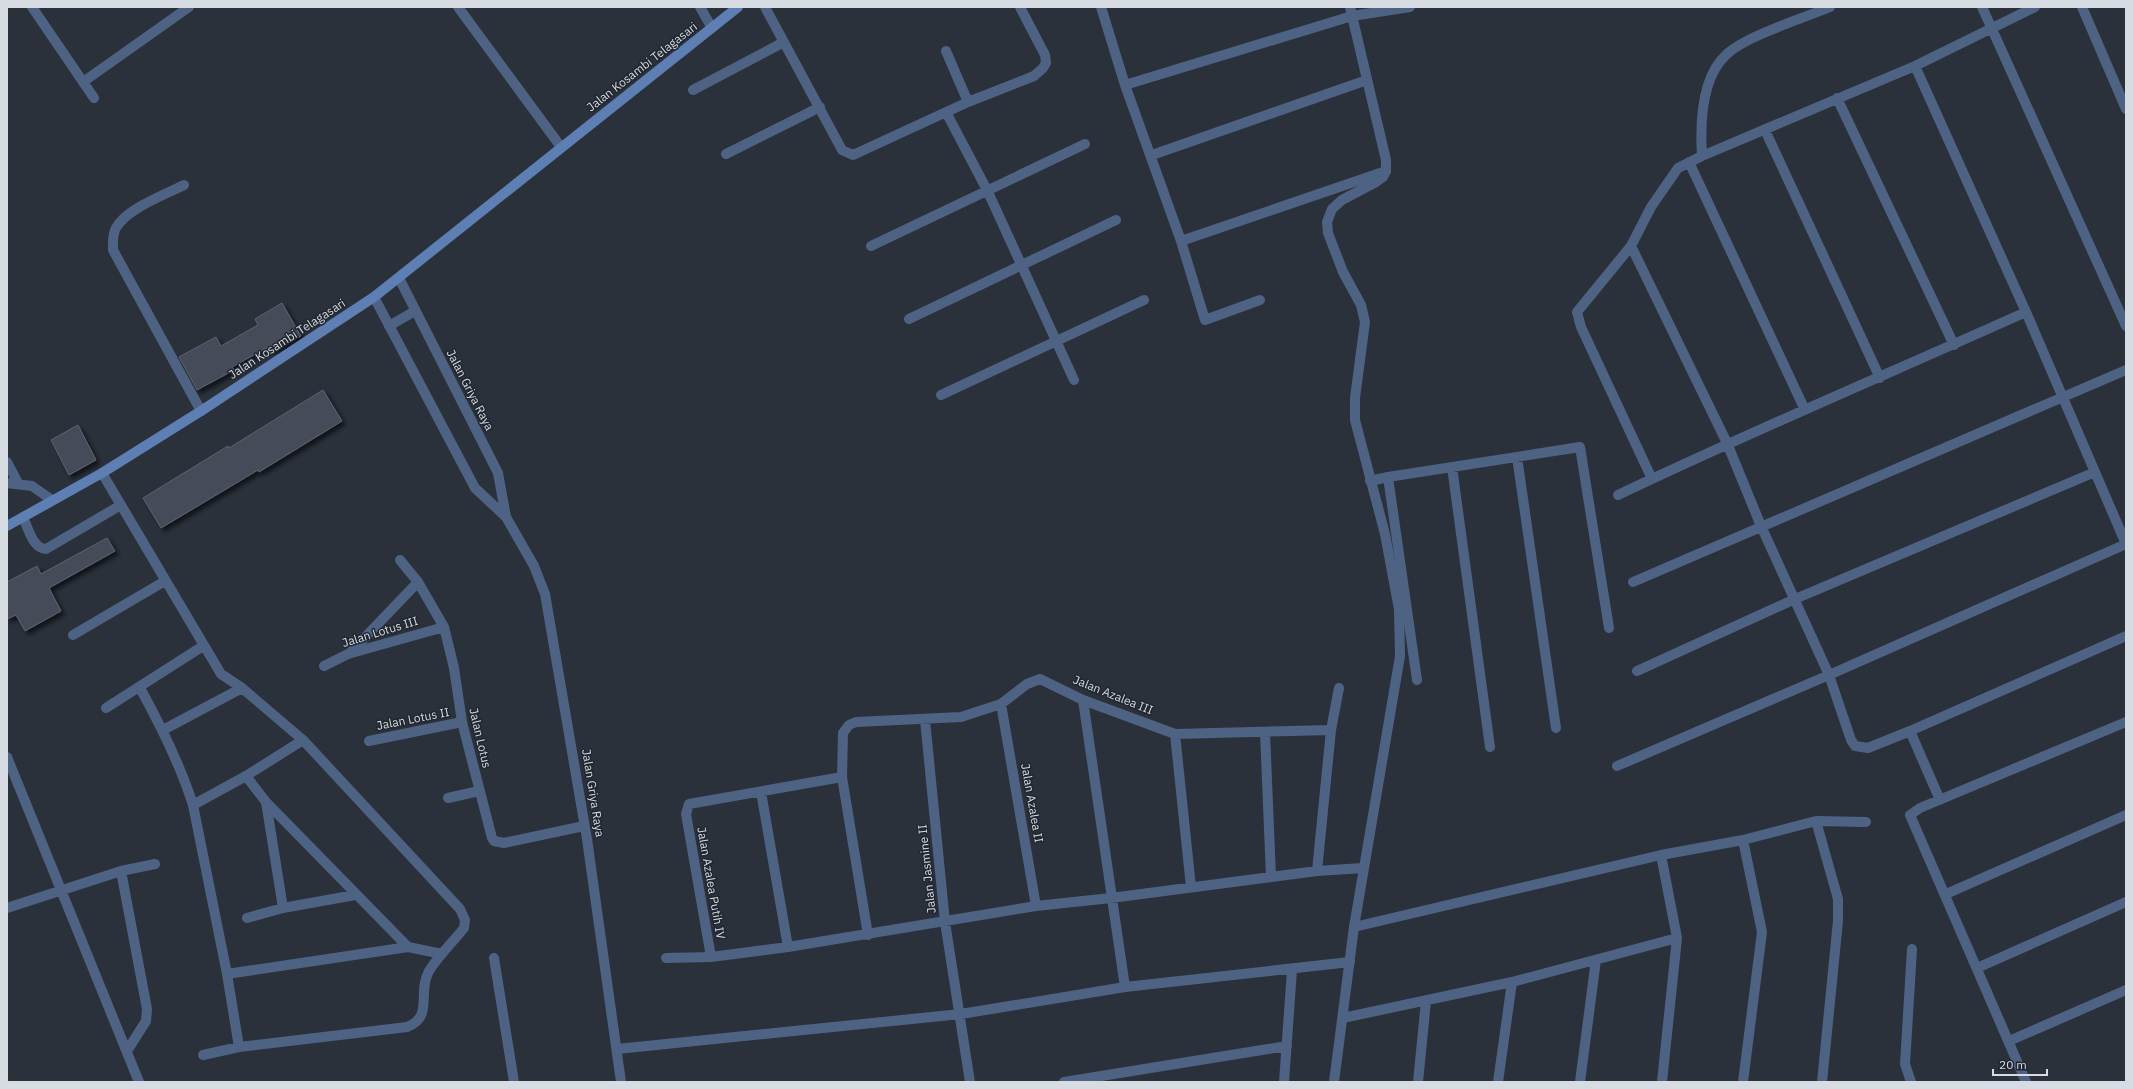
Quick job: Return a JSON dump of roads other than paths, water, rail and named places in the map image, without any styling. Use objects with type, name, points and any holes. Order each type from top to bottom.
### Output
[{"type":"main road","name":"Jalan Kosambi Telagasari","points":[[7,526],[102,473],[201,411],[374,297],[738,7]]},
{"type":"street","points":[[32,7],[94,98]]},
{"type":"street","points":[[83,82],[189,7]]},
{"type":"street","points":[[458,7],[562,146]]},
{"type":"street","points":[[700,7],[712,28]]},
{"type":"street","points":[[765,7],[842,150],[853,155],[968,102],[1034,76],[1046,63],[1045,55],[1020,7]]},
{"type":"street","points":[[1101,7],[1125,85],[1152,155],[1181,241],[1205,320],[1260,300]]},
{"type":"street","points":[[1125,85],[1351,12],[1410,7]]},
{"type":"street","points":[[1702,156],[1700,132],[1702,111],[1716,67],[1727,54],[1745,42],[1830,7]]},
{"type":"street","points":[[1982,7],[2126,326]]},
{"type":"street","points":[[1652,479],[1581,327],[1577,312],[1631,246],[1651,208],[1667,182],[1678,168],[1702,156],[1915,66],[1990,27],[2035,7]]},
{"type":"street","points":[[2082,7],[2126,109]]},
{"type":"street","points":[[1334,1082],[1363,868],[1400,656],[1400,609],[1385,534],[1355,420],[1355,398],[1365,322],[1361,305],[1343,272],[1328,233],[1327,222],[1332,209],[1342,200],[1376,182],[1386,171],[1386,160],[1351,12]]},
{"type":"street","points":[[693,90],[784,42]]},
{"type":"street","points":[[946,50],[968,102]]},
{"type":"street","points":[[1617,766],[1829,675],[2126,544],[2026,312],[1915,66]]},
{"type":"street","points":[[1152,155],[1367,80]]},
{"type":"street","points":[[1837,98],[1954,345]]},
{"type":"street","points":[[726,154],[820,107]]},
{"type":"street","points":[[946,112],[988,192],[1074,380]]},
{"type":"street","points":[[1765,130],[1880,378]]},
{"type":"street","points":[[871,246],[988,192],[1085,144]]},
{"type":"street","points":[[1689,162],[1804,410]]},
{"type":"street","points":[[1181,241],[1386,171]]},
{"type":"street","points":[[184,185],[124,217],[115,229],[112,240],[113,250],[201,411]]},
{"type":"street","points":[[909,318],[1116,220]]},
{"type":"street","points":[[1631,246],[1727,443],[1761,526],[1829,675],[1851,740],[1855,746],[1868,748],[1910,731],[2126,636]]},
{"type":"street","name":"Jalan Griya Raya","points":[[399,278],[498,473],[506,517]]},
{"type":"street","name":"Jalan Griya Raya","points":[[374,297],[475,488],[506,517],[534,566],[545,594],[587,839],[621,1082]]},
{"type":"street","points":[[941,395],[1144,300]]},
{"type":"street","points":[[389,326],[415,311]]},
{"type":"street","points":[[1618,495],[1727,443],[1880,378],[2026,312]]},
{"type":"street","points":[[1633,582],[2126,370]]},
{"type":"street","points":[[1370,481],[1580,448],[1609,628]]},
{"type":"street","points":[[1517,458],[1556,728]]},
{"type":"street","points":[[7,462],[18,483]]},
{"type":"street","points":[[1452,467],[1490,748]]},
{"type":"street","points":[[1637,671],[1795,599],[2095,472]]},
{"type":"street","points":[[102,473],[203,646],[221,674],[242,688],[303,740],[460,909],[466,920],[464,928],[429,971],[424,985],[421,1018],[413,1025],[239,1047],[203,1055]]},
{"type":"street","points":[[1388,477],[1417,680]]},
{"type":"street","points":[[7,484],[18,483],[32,486],[52,500]]},
{"type":"street","points":[[23,517],[36,544],[46,550],[121,505]]},
{"type":"street","name":"Jalan Lotus","points":[[400,560],[418,582],[444,627],[454,668],[462,722],[490,834],[494,841],[504,843],[584,826]]},
{"type":"street","points":[[73,635],[165,581]]},
{"type":"street","points":[[348,654],[418,582]]},
{"type":"street","name":"Jalan Lotus III","points":[[324,666],[348,654],[444,627]]},
{"type":"street","points":[[106,708],[140,688],[203,646]]},
{"type":"street","name":"Jalan Azalea III","points":[[842,777],[843,733],[849,725],[856,722],[925,720],[961,717],[1001,704],[1027,684],[1040,679],[1083,700],[1175,734],[1331,730]]},
{"type":"street","points":[[140,688],[163,730],[185,779],[193,805],[227,974],[239,1047]]},
{"type":"street","points":[[163,730],[242,688]]},
{"type":"street","points":[[1317,871],[1331,730],[1339,688]]},
{"type":"street","points":[[1083,700],[1125,987]]},
{"type":"street","name":"Jalan Azalea II","points":[[1001,704],[1036,906]]},
{"type":"street","name":"Jalan Jasmine II","points":[[925,720],[946,922],[970,1082]]},
{"type":"street","name":"Jalan Lotus II","points":[[369,741],[462,722]]},
{"type":"street","points":[[2026,1082],[1946,894],[1912,823],[1910,815],[1940,800],[2126,722]]},
{"type":"street","points":[[1910,731],[1940,800]]},
{"type":"street","points":[[1265,732],[1271,877]]},
{"type":"street","points":[[1175,734],[1191,887]]},
{"type":"street","points":[[193,805],[246,776],[303,740]]},
{"type":"street","points":[[7,757],[139,1082]]},
{"type":"street","points":[[246,776],[266,802],[408,947]]},
{"type":"street","points":[[788,947],[761,792],[842,777],[868,935]]},
{"type":"street","points":[[448,798],[479,791]]},
{"type":"street","name":"Jalan Azalea Putih IV","points":[[710,957],[686,814],[687,808],[694,801],[761,792]]},
{"type":"street","points":[[266,802],[284,908]]},
{"type":"street","points":[[1946,894],[2126,815]]},
{"type":"street","points":[[1354,927],[1661,854],[1744,840],[1816,821],[1866,822]]},
{"type":"street","points":[[1816,821],[1838,899],[1838,921],[1822,1082]]},
{"type":"street","points":[[1743,1082],[1762,932],[1744,840]]},
{"type":"street","points":[[1661,854],[1676,938],[1662,1082]]},
{"type":"street","points":[[7,908],[121,871],[155,864]]},
{"type":"street","points":[[666,958],[710,957],[788,947],[868,935],[1036,906],[1111,898],[1317,871],[1363,868]]},
{"type":"street","points":[[121,871],[147,1009],[146,1021],[127,1051]]},
{"type":"street","points":[[247,918],[284,908],[356,895]]},
{"type":"street","points":[[1977,968],[2126,902]]},
{"type":"street","points":[[1343,1018],[1512,982],[1676,938]]},
{"type":"street","points":[[227,974],[408,947],[442,954]]},
{"type":"street","points":[[1911,1082],[1905,1064],[1912,950]]},
{"type":"street","points":[[494,958],[514,1082]]},
{"type":"street","points":[[1580,1082],[1596,960]]},
{"type":"street","points":[[617,1049],[961,1014],[1125,987],[1292,970],[1350,962]]},
{"type":"street","points":[[1284,1082],[1292,970]]},
{"type":"street","points":[[1498,1082],[1512,982]]},
{"type":"street","points":[[2009,1041],[2126,990]]},
{"type":"street","points":[[1418,1082],[1426,1001]]},
{"type":"street","points":[[1064,1082],[1287,1046]]}]
